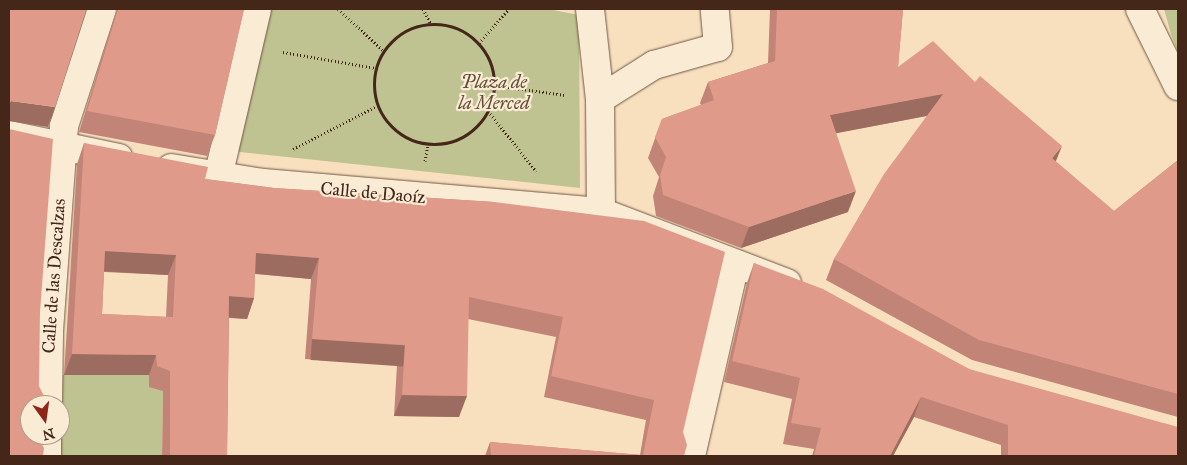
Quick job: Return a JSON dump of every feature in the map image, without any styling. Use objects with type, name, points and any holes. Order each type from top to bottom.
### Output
[{"type":"street","name":"Calle de las Descalzas","points":[[48,395],[49,331],[67,112],[102,9]]},
{"type":"street","points":[[218,177],[257,9]]},
{"type":"street","points":[[590,9],[600,99],[601,212]]},
{"type":"street","points":[[600,99],[654,65],[718,47],[715,9]]},
{"type":"street","points":[[1140,9],[1178,86]]},
{"type":"street","name":"Calle de Daoíz","points":[[9,135],[218,177],[316,189],[601,212],[653,230],[735,264],[813,292]]},
{"type":"street","points":[[691,456],[735,264]]},
{"type":"path","points":[[338,9],[384,51]]},
{"type":"path","points":[[423,9],[431,24]]},
{"type":"path","points":[[478,43],[509,9]]},
{"type":"path","points":[[431,24],[465,32],[478,43],[493,70],[494,86],[488,111],[477,126],[463,137],[446,143],[428,144],[398,132],[377,106],[374,87],[376,68],[384,51],[396,37],[412,28],[431,24]]},
{"type":"path","points":[[248,46],[376,68]]},
{"type":"path","points":[[494,86],[600,99]]},
{"type":"path","points":[[285,153],[377,106]]},
{"type":"path","points":[[488,111],[531,166]]},
{"type":"green space","name":"Plaza de la Merced","points":[[264,9],[548,9],[579,15],[580,188],[231,151]]},
{"type":"green space","points":[[1164,9],[1178,9],[1178,52],[1171,34]]},
{"type":"green space","points":[[60,375],[149,375],[163,391],[162,456],[59,456],[59,445],[70,445],[70,395],[60,395]]},
{"type":"building","points":[[9,9],[86,9],[55,107],[11,101],[9,104]]},
{"type":"building","points":[[118,9],[244,9],[215,135],[87,111]]},
{"type":"building","points":[[777,9],[903,9],[898,67],[933,41],[975,82],[980,76],[1062,146],[1052,158],[1114,211],[1178,160],[1178,394],[979,340],[834,259],[884,174],[943,94],[830,115],[856,191],[749,227],[663,195],[660,175],[666,157],[655,137],[662,119],[714,100],[708,82],[775,61]]},
{"type":"building","points":[[9,129],[53,139],[40,312],[39,386],[44,395],[20,395],[20,445],[42,445],[43,456],[9,456]]},
{"type":"building","points":[[84,143],[208,167],[205,179],[274,188],[494,202],[644,221],[725,252],[683,432],[687,445],[684,456],[491,456],[490,442],[643,455],[654,400],[551,376],[563,317],[469,297],[467,396],[402,395],[405,345],[312,339],[319,258],[256,253],[254,298],[229,296],[227,456],[170,456],[170,371],[157,366],[156,355],[72,354]],"holes":[[[105,251],[176,255],[173,317],[102,314]]]},
{"type":"building","points":[[754,263],[823,289],[969,369],[1178,427],[1178,456],[1008,455],[1008,425],[921,397],[890,456],[814,456],[821,428],[791,423],[800,378],[732,361]]}]
